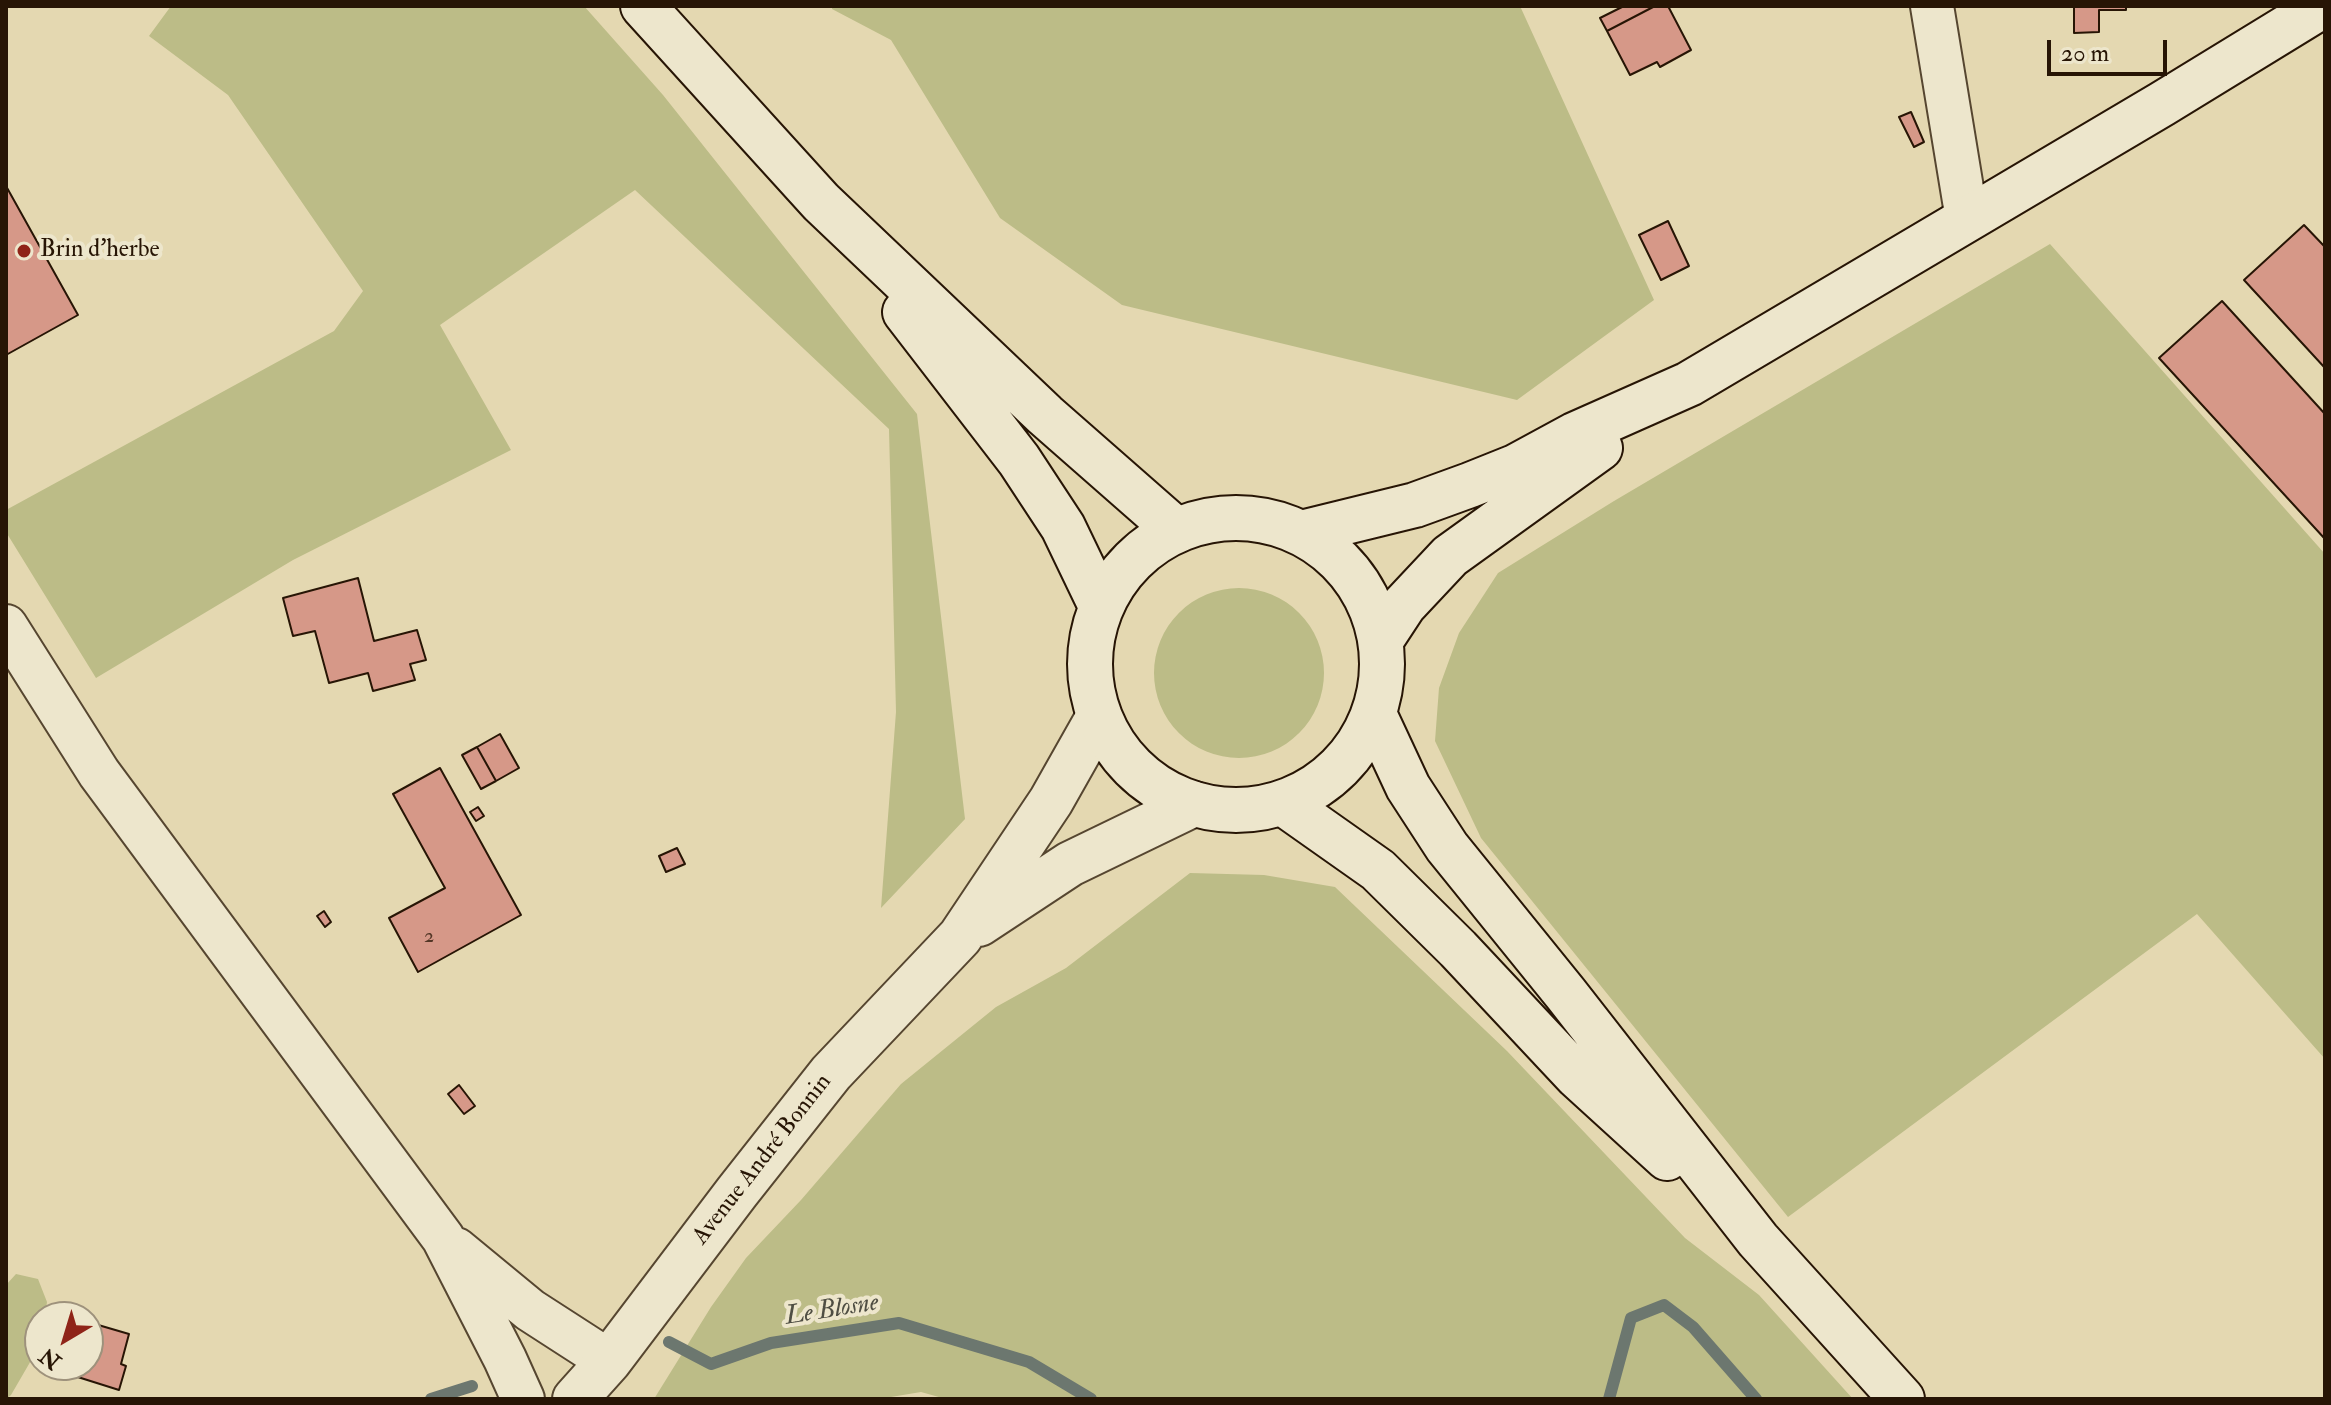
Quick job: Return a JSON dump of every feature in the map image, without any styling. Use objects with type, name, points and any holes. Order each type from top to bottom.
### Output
[{"type":"main road","points":[[643,6],[821,202],[1045,415],[1176,530]]},
{"type":"main road","points":[[1381,640],[1404,605],[1450,556],[1689,384],[2322,6]]},
{"type":"main road","points":[[821,202],[1019,460],[1063,527],[1101,606]]},
{"type":"main road","points":[[1301,533],[1415,505],[1470,485],[1515,467],[1574,435],[1689,384]]},
{"type":"main road","points":[[1218,519],[1260,519],[1301,533],[1339,560],[1366,596],[1381,640],[1382,677],[1374,714],[1360,743],[1339,769],[1313,790],[1283,803],[1238,811],[1194,804],[1163,791],[1136,771],[1115,746],[1099,716],[1090,680],[1091,642],[1101,606],[1120,575],[1145,549],[1176,530],[1218,519]]},
{"type":"main road","points":[[1374,714],[1408,787],[1447,847],[1758,1240],[1902,1399]]},
{"type":"main road","name":"Avenue André Bonnin","points":[[580,1397],[831,1073],[960,937],[1051,801],[1099,716]]},
{"type":"main road","points":[[1283,803],[1378,870],[1458,949],[1577,1076],[1758,1240]]},
{"type":"main road","name":"Avenue André Bonnin","points":[[960,937],[1070,864],[1194,804]]},
{"type":"street","points":[[1932,6],[1967,219]]},
{"type":"street","points":[[6,626],[99,773],[443,1238],[523,1399]]},
{"type":"street","points":[[443,1238],[530,1310],[609,1361]]},
{"type":"green space","points":[[171,6],[584,6],[663,95],[917,414],[965,819],[881,908],[896,712],[889,429],[635,190],[440,325],[511,450],[293,560],[96,678],[6,532],[6,510],[334,331],[363,291],[228,95],[149,36]]},
{"type":"green space","points":[[832,6],[1520,6],[1654,300],[1517,400],[1122,305],[1000,218],[891,40],[832,9]]},
{"type":"green space","points":[[2050,244],[2325,554],[2325,1059],[2197,914],[1788,1217],[1481,838],[1435,741],[1439,688],[1459,633],[1498,573],[1614,501]]},
{"type":"green space","points":[[1239,588],[1271,595],[1299,613],[1317,641],[1324,673],[1317,705],[1299,733],[1271,751],[1239,758],[1207,751],[1179,733],[1161,705],[1154,673],[1161,641],[1179,613],[1207,595]]},
{"type":"green space","points":[[1190,873],[1264,875],[1335,887],[1507,1051],[1685,1238],[1759,1295],[1853,1399],[946,1399],[921,1392],[879,1399],[654,1399],[711,1307],[746,1258],[801,1200],[901,1084],[996,1007],[1066,968]]},
{"type":"green space","points":[[16,1274],[38,1279],[47,1301],[24,1301],[24,1373],[6,1399],[6,1285]]},
{"type":"building","points":[[1624,6],[1655,6],[1607,31],[1600,18]]},
{"type":"building","points":[[1655,6],[1668,6],[1691,50],[1660,67],[1657,62],[1630,75],[1607,31]]},
{"type":"building","points":[[2074,6],[2126,6],[2126,10],[2099,10],[2099,32],[2074,33]]},
{"type":"building","points":[[1911,112],[1924,142],[1914,147],[1899,117]]},
{"type":"building","name":"Brin d'herbe","points":[[6,186],[78,315],[6,355]]},
{"type":"building","points":[[1668,221],[1689,266],[1661,280],[1639,235]]},
{"type":"building","points":[[2304,225],[2325,247],[2325,368],[2244,280]]},
{"type":"building","points":[[2222,301],[2325,414],[2325,539],[2159,358]]},
{"type":"building","points":[[358,578],[374,641],[417,630],[426,660],[410,664],[415,680],[373,691],[368,673],[329,683],[315,631],[293,636],[283,598]]},
{"type":"building","points":[[500,734],[519,768],[496,781],[477,747]]},
{"type":"building","points":[[477,747],[496,781],[481,789],[462,755]]},
{"type":"building","points":[[440,768],[521,915],[418,972],[389,918],[445,888],[393,794]]},
{"type":"building","points":[[478,807],[484,816],[476,821],[470,812]]},
{"type":"building","points":[[677,848],[685,864],[666,872],[659,856]]},
{"type":"building","points":[[324,911],[331,922],[325,927],[317,916]]},
{"type":"building","points":[[459,1085],[475,1106],[464,1114],[448,1094]]},
{"type":"building","points":[[104,1327],[129,1334],[121,1364],[126,1366],[119,1390],[90,1381],[104,1381]]},
{"type":"waterway","name":"Le Blosne","points":[[1609,1399],[1631,1318],[1664,1305],[1693,1327],[1756,1399]]},
{"type":"waterway","name":"Le Blosne","points":[[669,1342],[711,1364],[771,1343],[899,1323],[1029,1362],[1091,1399]]},
{"type":"waterway","name":"Le Blosne","points":[[431,1399],[472,1386]]},
{"type":"place","name":"Brin d'herbe","points":[[24,251]]}]
